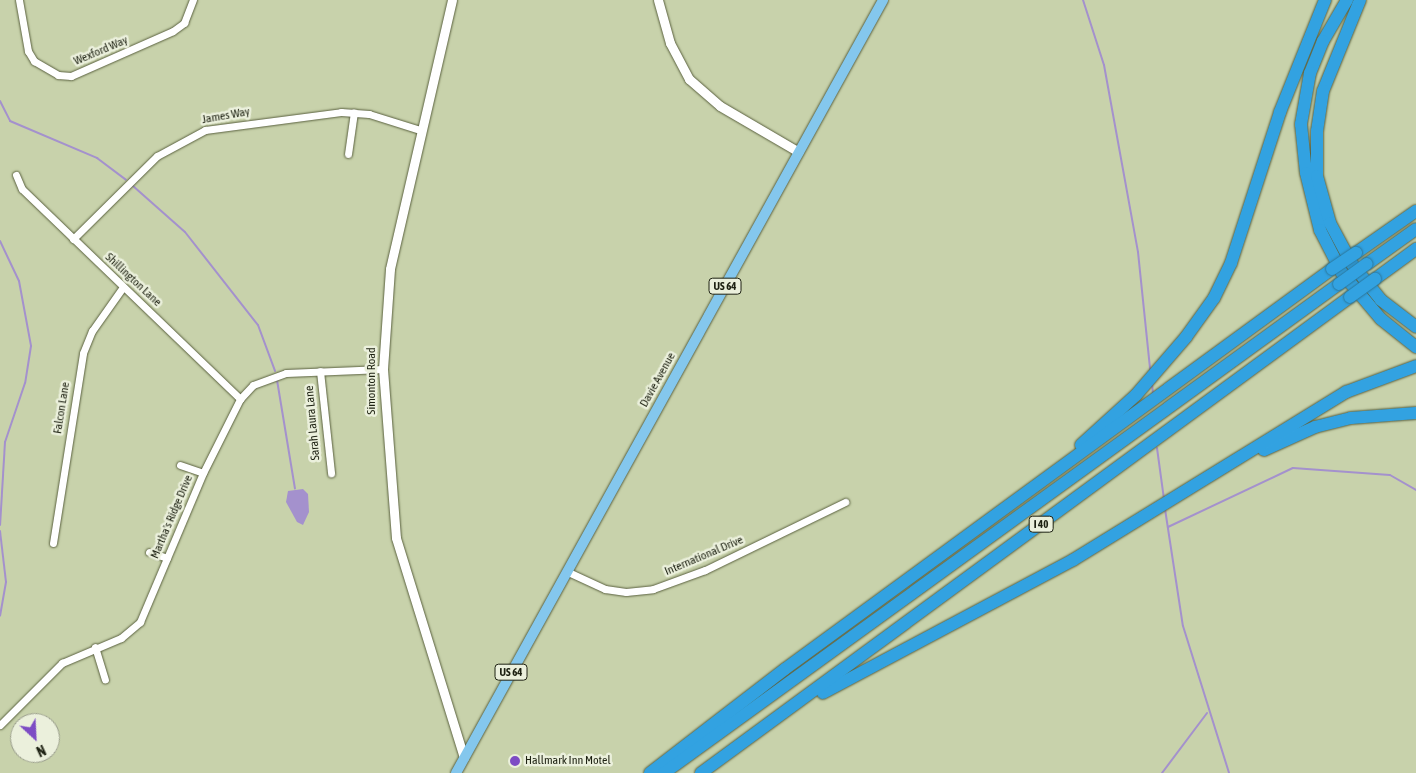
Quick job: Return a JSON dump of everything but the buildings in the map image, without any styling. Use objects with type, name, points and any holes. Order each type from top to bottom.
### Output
[{"type":"highway","points":[[650,773],[933,561],[1068,457],[1136,395],[1172,355],[1214,298],[1231,263],[1280,112],[1325,0]]},
{"type":"highway","points":[[1360,0],[1323,91],[1317,131],[1318,176],[1330,222],[1352,264],[1381,300],[1416,327]]},
{"type":"highway","points":[[1344,3],[1314,59],[1304,99],[1302,152],[1312,206],[1330,251],[1351,285],[1380,319],[1416,347]]},
{"type":"highway","points":[[933,561],[1332,269],[1416,211]]},
{"type":"highway","name":"I 40","points":[[664,773],[1416,229]]},
{"type":"highway","name":"I 40","points":[[701,773],[1416,249]]},
{"type":"highway","points":[[733,750],[831,688],[1020,590],[1179,496],[1346,392],[1416,366]]},
{"type":"highway","points":[[1217,472],[1315,427],[1382,413],[1416,413]]},
{"type":"main road","name":"Davie Avenue","points":[[456,773],[883,0]]},
{"type":"street","name":"Wexford Way","points":[[19,0],[28,51],[34,61],[58,75],[71,76],[173,31],[184,23],[193,0]]},
{"type":"street","name":"Simonton Road","points":[[452,0],[420,130],[390,269],[383,369],[396,538],[464,758]]},
{"type":"street","points":[[658,0],[670,43],[689,79],[720,106],[799,152]]},
{"type":"street","name":"James Way","points":[[73,238],[152,161],[183,139],[228,125],[354,112],[420,130]]},
{"type":"street","points":[[348,154],[354,112]]},
{"type":"street","name":"Shillington Lane","points":[[16,175],[22,189],[240,398]]},
{"type":"street","name":"Falcon Lane","points":[[53,543],[83,353],[92,331],[123,287]]},
{"type":"street","name":"Martha's Ridge Drive","points":[[0,724],[62,663],[121,638],[140,622],[203,474],[240,398],[269,377],[320,371],[383,369]]},
{"type":"street","name":"Sarah Laura Lane","points":[[320,371],[331,473]]},
{"type":"street","points":[[180,465],[203,474]]},
{"type":"street","name":"International Drive","points":[[566,571],[605,589],[626,592],[653,589],[688,578],[845,502]]},
{"type":"street","points":[[149,552],[166,558]]},
{"type":"street","points":[[95,648],[106,679]]},
{"type":"shaded area","points":[[303,489],[308,494],[309,512],[303,525],[297,522],[286,502],[288,491]]},
{"type":"waterway","points":[[1083,0],[1104,65],[1138,252],[1150,369]]},
{"type":"waterway","points":[[0,101],[10,121],[97,158],[126,180]]},
{"type":"waterway","points":[[133,186],[185,232],[258,325],[275,371]]},
{"type":"waterway","points":[[0,241],[19,281],[31,346],[25,383],[5,442],[0,525]]},
{"type":"waterway","points":[[277,380],[295,489]]},
{"type":"waterway","points":[[1152,384],[1153,394]]},
{"type":"waterway","points":[[1157,448],[1164,499]]},
{"type":"waterway","points":[[1168,527],[1293,468],[1390,475],[1416,490]]},
{"type":"waterway","points":[[1165,509],[1183,626],[1229,773]]},
{"type":"waterway","points":[[0,531],[6,582],[0,615]]},
{"type":"waterway","points":[[1162,773],[1207,713]]},
{"type":"place","name":"Hallmark Inn Motel","points":[[515,761]]}]
